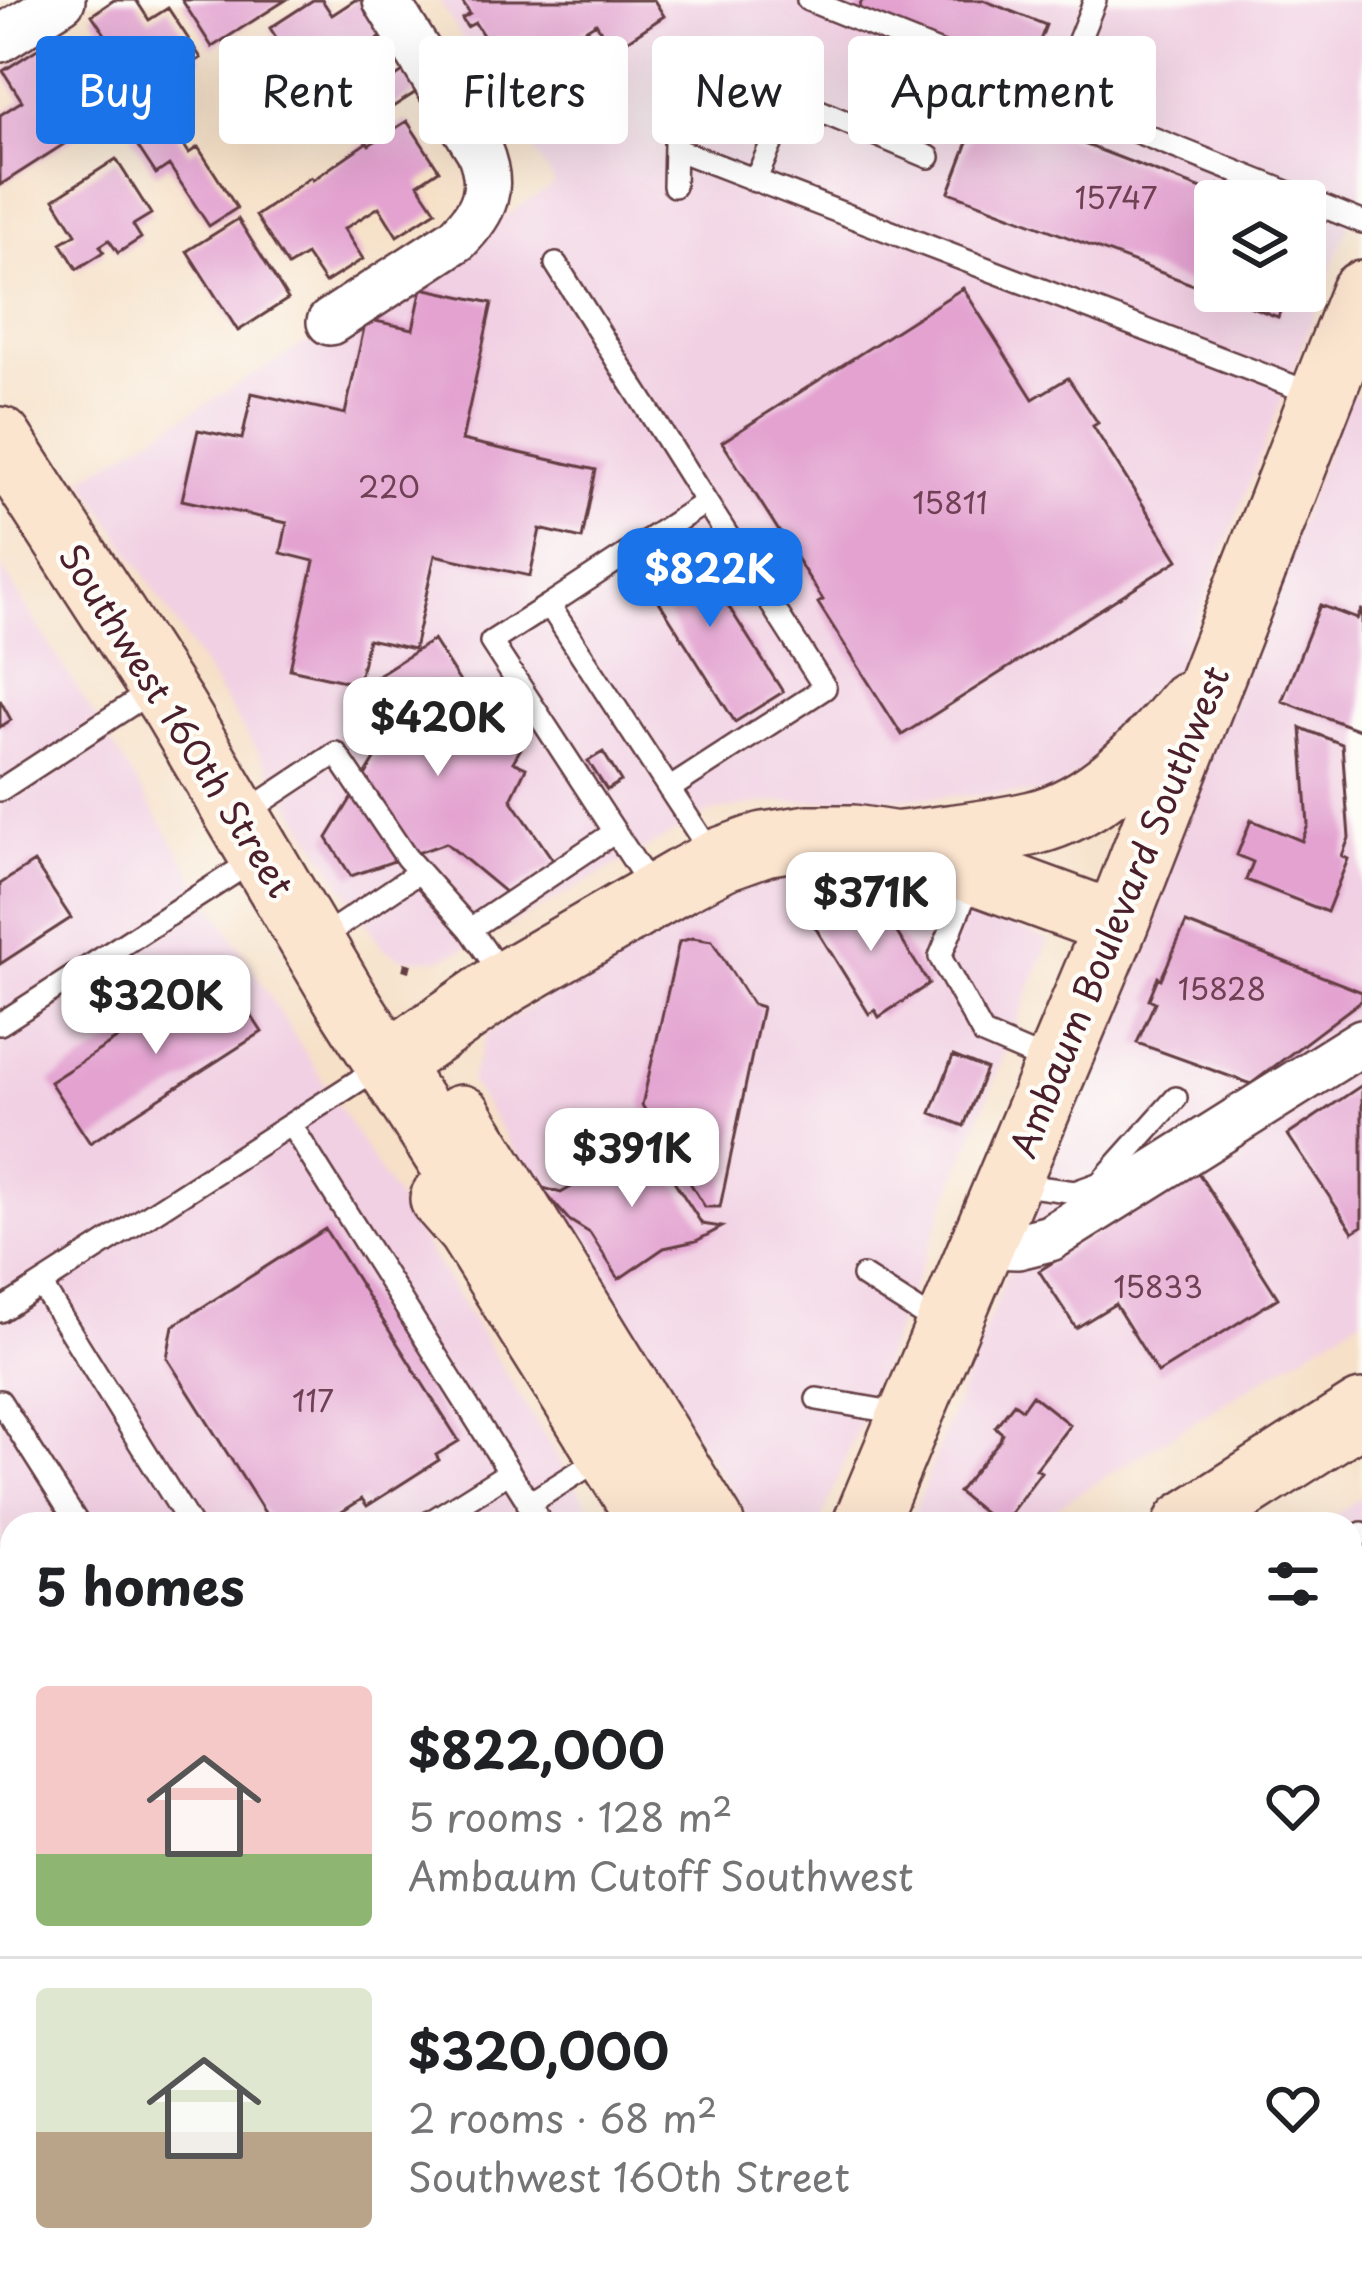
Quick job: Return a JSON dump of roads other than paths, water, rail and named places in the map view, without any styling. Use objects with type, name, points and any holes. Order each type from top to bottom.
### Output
[{"type":"street","points":[[0,39],[62,0]]},
{"type":"street","points":[[330,322],[458,239],[472,224],[490,175],[386,0]]},
{"type":"street","name":"Ambaum Boulevard Southwest","points":[[870,1512],[1116,924],[1348,347]]},
{"type":"street","name":"Southwest 160th Street","points":[[0,439],[160,686],[388,1063],[704,1512]]},
{"type":"street","points":[[898,844],[1037,822],[1091,797],[1162,736],[1216,669]]},
{"type":"street","points":[[388,1063],[506,982],[716,862],[764,844],[854,837],[898,844],[1116,924]]},
{"type":"street","points":[[982,1245],[1018,1246],[1050,1238],[1362,1042]]},
{"type":"street","name":"Southwest 160th Street","points":[[388,1063],[422,1178],[469,1230],[645,1512]]},
{"type":"street","points":[[1205,1512],[1362,1412]]},
{"type":"lane","points":[[808,0],[897,36]]},
{"type":"lane","points":[[1081,36],[1095,0]]},
{"type":"lane","points":[[755,181],[790,98],[929,157]]},
{"type":"lane","points":[[1156,140],[1362,222]]},
{"type":"lane","points":[[674,187],[675,144]]},
{"type":"lane","points":[[675,149],[755,181],[1348,347]]},
{"type":"lane","points":[[556,264],[825,688],[669,789]]},
{"type":"lane","points":[[656,895],[491,642],[706,502]]},
{"type":"lane","points":[[549,604],[716,862]]},
{"type":"lane","points":[[0,790],[160,686]]},
{"type":"lane","points":[[0,1024],[252,836],[336,753],[419,872],[470,929],[506,982]]},
{"type":"lane","points":[[470,929],[615,832]]},
{"type":"lane","points":[[315,942],[419,872]]},
{"type":"lane","points":[[974,872],[940,957],[983,1034],[1057,1066]]},
{"type":"lane","points":[[0,1311],[388,1063]]},
{"type":"lane","points":[[1009,1183],[1075,1192],[1100,1183],[1176,1098]]},
{"type":"lane","points":[[291,1125],[534,1512]]},
{"type":"lane","points":[[863,1276],[947,1330]]},
{"type":"lane","points":[[42,1286],[183,1512]]},
{"type":"lane","points":[[817,1399],[911,1415]]},
{"type":"lane","points":[[0,1401],[70,1512]]},
{"type":"lane","points":[[528,1504],[608,1454]]},
{"type":"lane","points":[[446,1512],[508,1473]]}]
